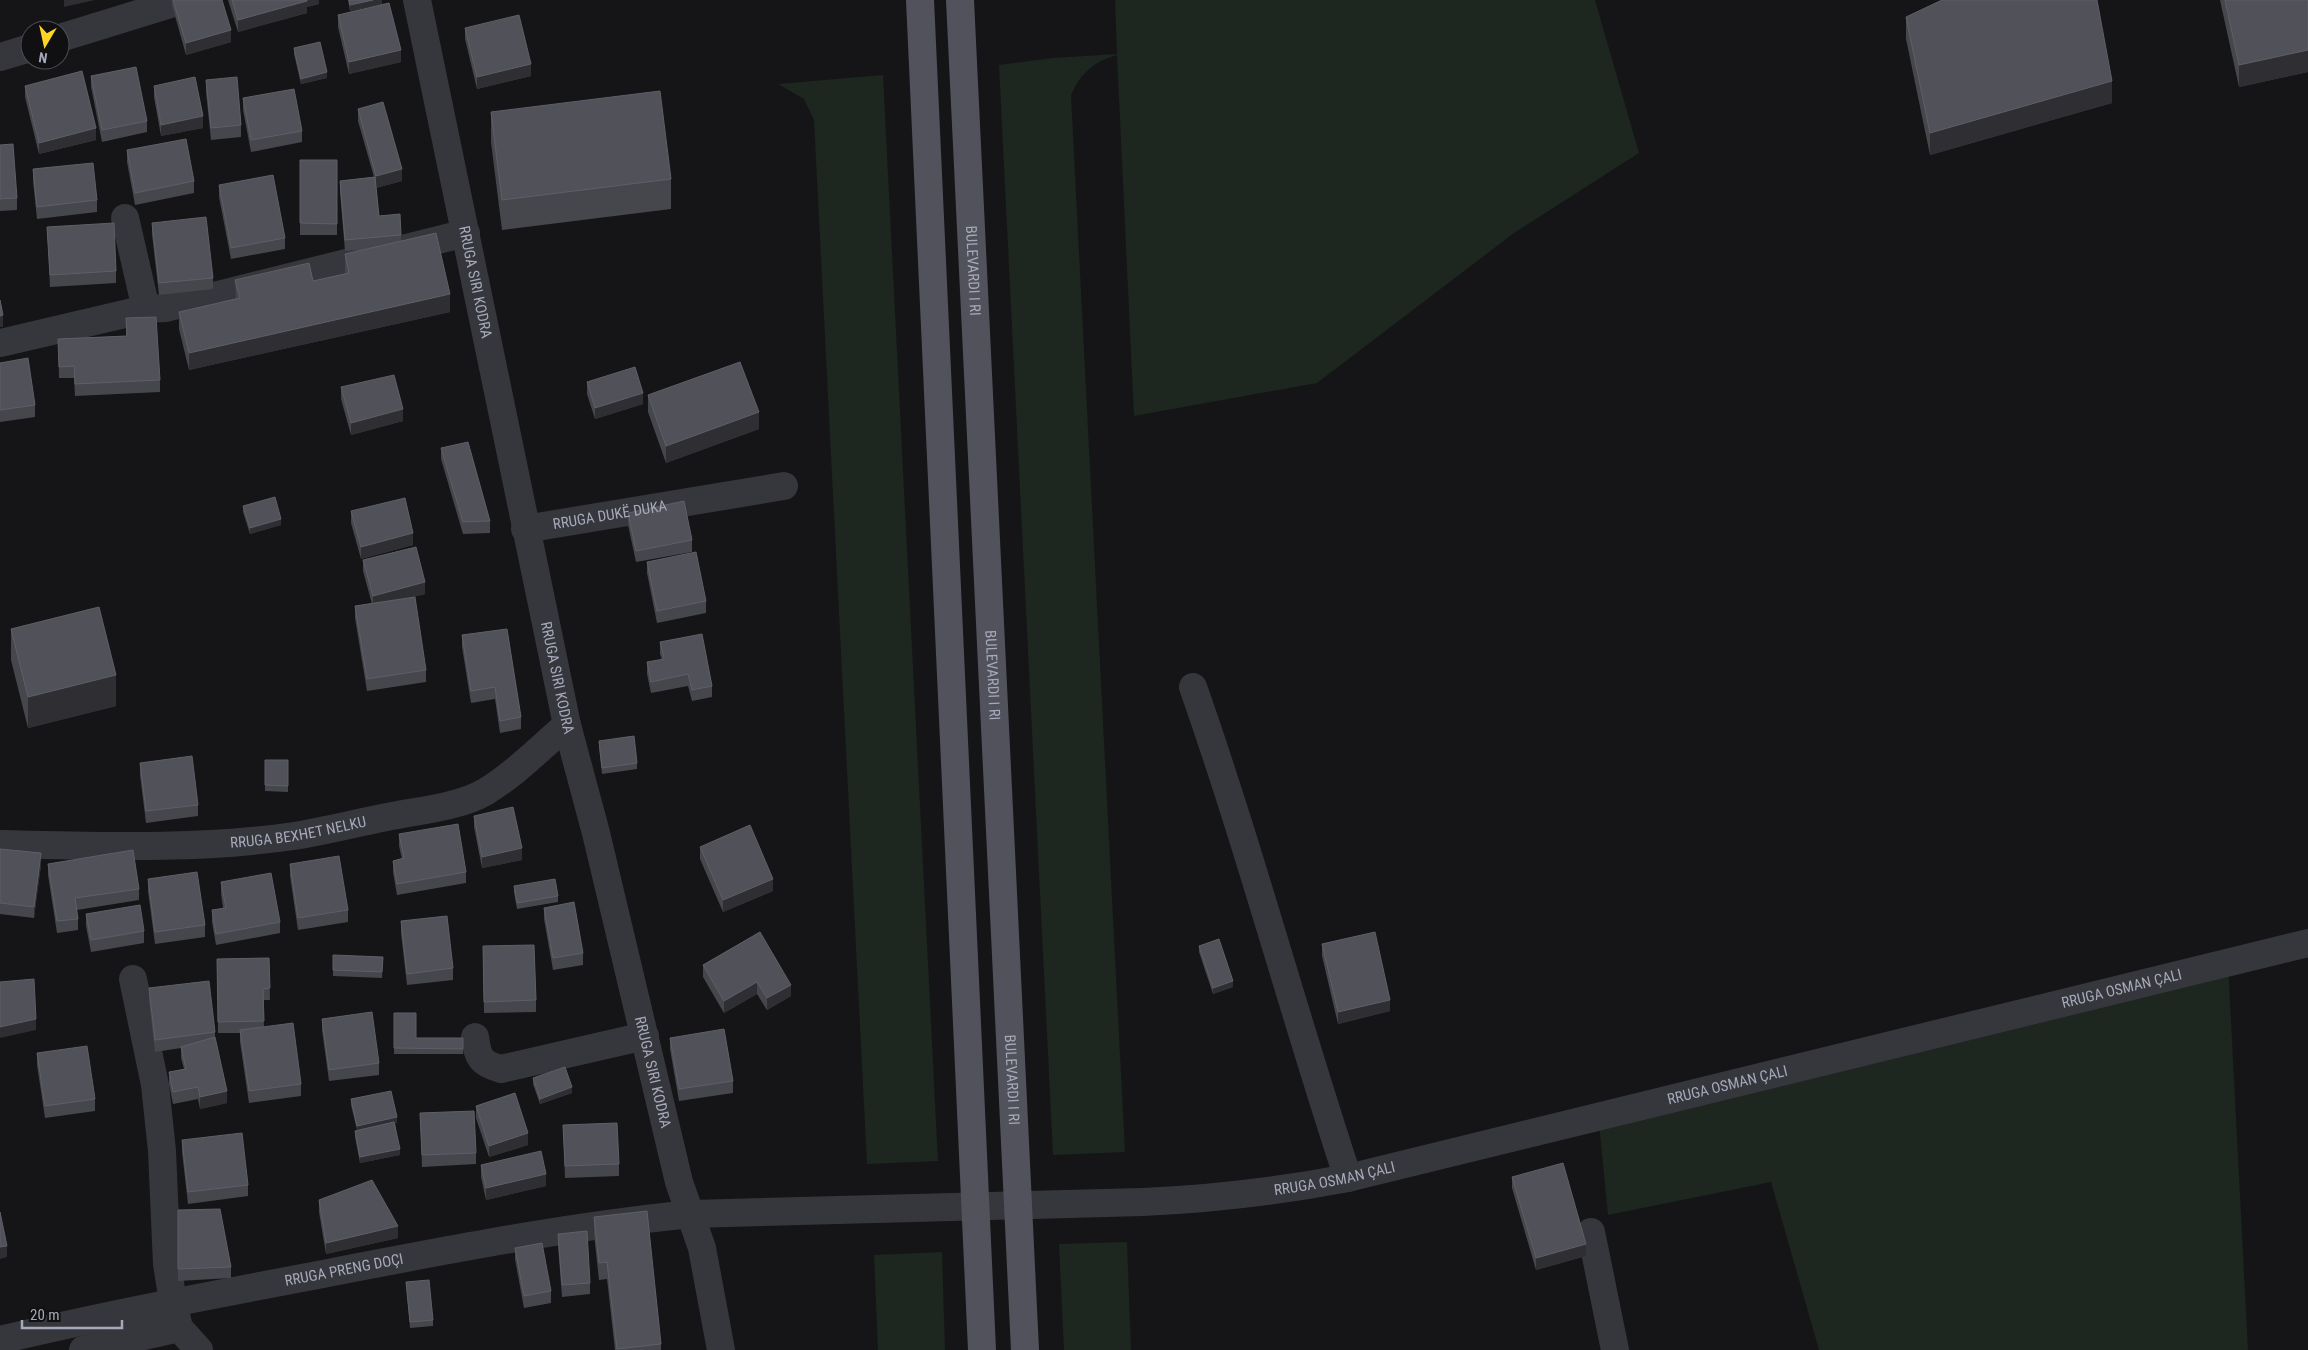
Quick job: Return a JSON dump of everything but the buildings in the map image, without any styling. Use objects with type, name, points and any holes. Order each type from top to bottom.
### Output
[{"type":"main road","points":[[920,0],[982,1350]]},
{"type":"main road","name":"BULEVARDI I RI","points":[[960,0],[1025,1350]]},
{"type":"street","points":[[70,35],[184,0]]},
{"type":"street","name":"RRUGA SIRI KODRA","points":[[417,0],[567,725],[596,833],[678,1182],[702,1248],[721,1350]]},
{"type":"street","points":[[0,57],[20,51]]},
{"type":"street","points":[[125,218],[146,308]]},
{"type":"street","points":[[0,343],[146,308],[166,308],[466,233]]},
{"type":"street","name":"RRUGA DUKË DUKA","points":[[525,528],[784,486]]},
{"type":"street","points":[[1194,687],[1247,848],[1309,1058],[1348,1178]]},
{"type":"street","name":"RRUGA BEXHET NELKU","points":[[0,844],[111,846],[212,844],[294,836],[454,803],[484,793],[504,779],[567,725]]},
{"type":"street","name":"RRUGA OSMAN ÇALI","points":[[974,1207],[1143,1202],[1255,1194],[1348,1178],[2308,943]]},
{"type":"street","points":[[133,979],[155,1085],[162,1152],[167,1264],[176,1315],[199,1350]]},
{"type":"street","points":[[475,1037],[477,1053],[485,1065],[501,1069],[645,1036]]},
{"type":"street","name":"RRUGA PRENG DOÇI","points":[[0,1340],[176,1315],[546,1233],[691,1214],[974,1207]]},
{"type":"street","points":[[1590,1232],[1615,1350]]},
{"type":"street","points":[[83,1350],[176,1315]]},
{"type":"shaded area","points":[[1115,0],[1595,0],[1639,153],[1514,233],[1317,383],[1134,416],[1117,55],[1095,65],[1078,81],[1071,96],[1125,1152],[1053,1155],[999,65],[1053,58],[1117,54]]},
{"type":"shaded area","points":[[883,75],[938,1161],[867,1164],[814,120],[804,99],[778,84]]},
{"type":"shaded area","points":[[2228,963],[2248,1350],[1819,1350],[1771,1182],[1608,1215],[1599,1124]]},
{"type":"shaded area","points":[[1127,1242],[1131,1350],[1064,1350],[1059,1244]]},
{"type":"shaded area","points":[[942,1252],[945,1350],[878,1350],[874,1255]]}]
